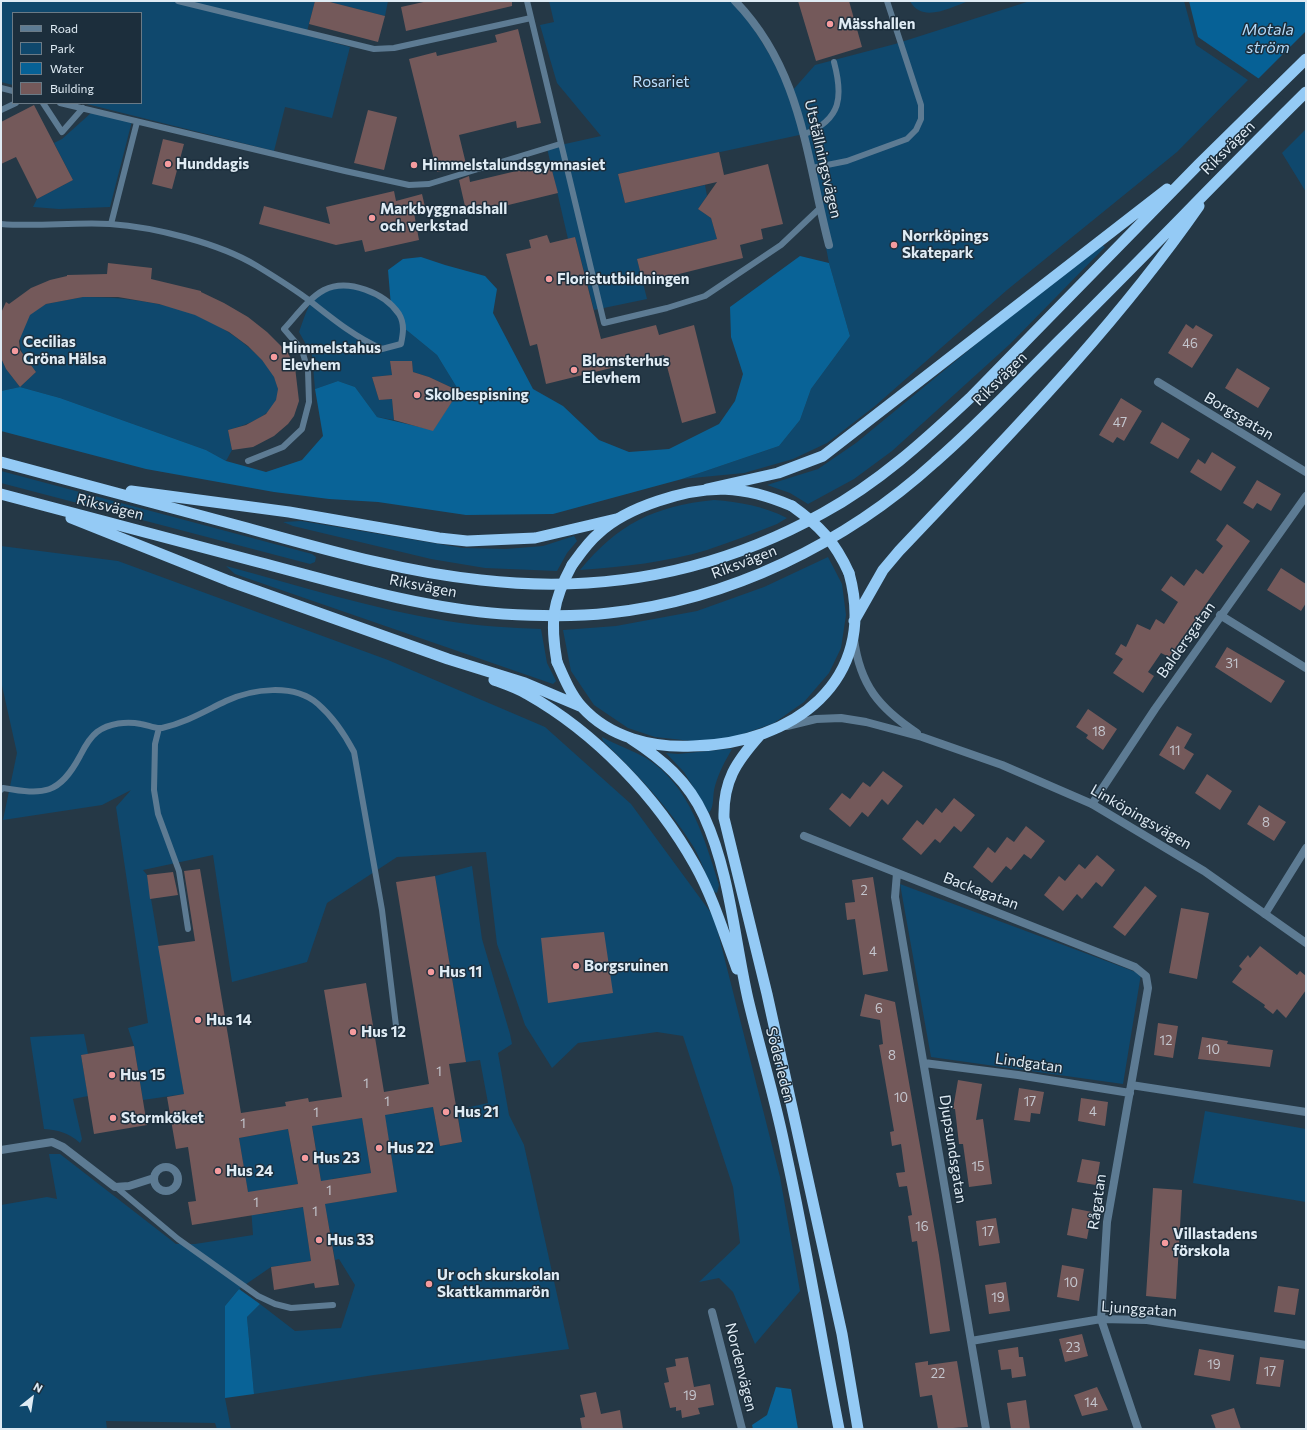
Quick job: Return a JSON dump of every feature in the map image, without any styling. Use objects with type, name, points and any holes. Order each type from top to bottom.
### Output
[{"type":"highway","name":"Riksvägen","points":[[86,484],[332,551],[424,571],[481,580],[542,584],[600,583],[646,577],[685,569],[732,554],[781,534],[824,513],[892,467],[932,434],[970,398],[1199,164],[1306,59]]},
{"type":"highway","name":"Riksvägen","points":[[26,501],[323,579],[400,598],[467,610],[536,615],[608,613],[693,597],[791,560],[839,534],[890,499],[934,464],[969,431],[1306,92]]},
{"type":"highway","points":[[1,462],[86,484],[289,512],[439,538],[467,541],[535,538],[616,519],[643,506],[680,493],[707,489],[778,473],[823,456],[1199,164]]},
{"type":"highway","points":[[854,621],[879,576],[899,551],[1016,428],[1109,324],[1167,253],[1217,181]]},
{"type":"highway","points":[[616,519],[587,545],[572,565],[562,583],[553,617],[553,635],[558,662],[567,685],[582,707],[604,725],[631,739],[657,745],[701,746],[731,743],[760,736],[782,727],[814,705],[828,690],[847,659],[854,636],[855,593],[849,573],[840,553],[826,533],[812,520],[792,506],[771,497],[752,492],[730,489],[707,489]]},
{"type":"highway","points":[[1,494],[26,501],[229,581],[448,659],[525,683],[582,707]]},
{"type":"highway","points":[[448,659],[527,694],[574,726],[607,753],[632,778],[665,819],[696,866],[712,903],[748,997]]},
{"type":"highway","name":"Söderleden","points":[[760,736],[745,752],[727,782],[724,800],[724,818],[767,994],[842,1334],[858,1429]]},
{"type":"highway","name":"Söderleden","points":[[631,739],[655,754],[675,772],[690,792],[704,815],[721,864],[748,997],[786,1152],[839,1429]]},
{"type":"street","name":"Utställningsvägen","points":[[735,1],[759,30],[778,60],[792,91],[805,134],[819,209],[829,245]]},
{"type":"street","name":"Borgsgatan","points":[[1158,382],[1306,472]]},
{"type":"street","name":"Baldersgatan","points":[[1092,804],[1118,762],[1306,496]]},
{"type":"street","points":[[1220,616],[1306,668]]},
{"type":"street","name":"Linköpingsvägen","points":[[854,636],[857,658],[872,693],[896,719],[922,737]]},
{"type":"street","name":"Linköpingsvägen","points":[[782,727],[816,719],[841,718],[922,737],[1002,765],[1092,804],[1204,871],[1306,943]]},
{"type":"street","name":"Backagatan","points":[[804,836],[1135,968],[1146,976]]},
{"type":"street","points":[[1265,914],[1306,848]]},
{"type":"street","name":"Djupsundsgatan","points":[[897,873],[895,897],[986,1429]]},
{"type":"street","name":"Rågatan","points":[[1138,1429],[1101,1319],[1107,1222],[1148,988],[1146,976]]},
{"type":"street","name":"Lindgatan","points":[[924,1063],[1306,1112]]},
{"type":"street","points":[[1,1150],[52,1142],[63,1147],[116,1187],[130,1186],[154,1178]]},
{"type":"street","name":"Nordenvägen","points":[[712,1312],[742,1429]]},
{"type":"street","name":"Ljunggatan","points":[[971,1341],[1101,1319],[1147,1320],[1306,1345]]},
{"type":"lane","points":[[178,1],[374,49],[394,48],[531,18]]},
{"type":"lane","points":[[527,1],[604,323],[667,308],[705,296],[781,245],[819,209]]},
{"type":"lane","points":[[812,168],[846,160],[907,139],[916,130],[921,119],[921,105],[887,1]]},
{"type":"lane","points":[[805,134],[822,125],[836,108],[840,84],[834,62]]},
{"type":"lane","points":[[1,88],[12,91]]},
{"type":"lane","points":[[1,110],[14,104]]},
{"type":"lane","points":[[44,104],[62,132],[83,108]]},
{"type":"lane","points":[[65,104],[409,185],[429,184],[560,144]]},
{"type":"lane","points":[[111,224],[137,122]]},
{"type":"lane","points":[[1,224],[111,224],[145,229],[210,245],[258,267],[310,301],[360,339],[382,350],[401,344],[404,328],[399,315],[375,294],[359,288],[338,286],[324,290],[310,301],[284,329],[302,350],[308,371],[309,402],[302,429],[283,447],[248,461]]},
{"type":"lane","points":[[1,790],[3,788],[39,793],[52,789],[64,781],[97,732],[110,726],[125,723],[160,728],[183,722],[242,694],[270,689],[304,696],[317,703],[346,736],[354,752],[382,910],[397,1034]]},
{"type":"lane","points":[[160,728],[155,744],[154,790],[158,814],[179,871],[188,929]]},
{"type":"lane","points":[[116,1187],[178,1238],[258,1296],[276,1304],[291,1308],[333,1304]]},
{"type":"green space","points":[[1,1],[315,1],[306,35],[350,47],[332,118],[285,107],[274,151],[87,104],[142,104],[142,12],[12,12],[12,85],[1,82]]},
{"type":"green space","points":[[326,1],[388,1],[385,16]]},
{"type":"green space","name":"Rosariet","points":[[549,1],[735,1],[741,8],[792,91],[815,65],[895,44],[1030,1],[1184,1],[1196,45],[1248,80],[1177,152],[1007,290],[875,406],[827,443],[793,459],[744,473],[682,479],[779,446],[800,420],[811,389],[850,336],[829,263],[804,134],[618,174],[625,203],[705,185],[707,196],[698,209],[711,218],[717,239],[637,259],[647,299],[594,310],[575,237],[568,239],[547,148],[601,136],[557,83],[540,25],[554,22]]},
{"type":"green space","points":[[910,1],[969,1],[946,10],[929,13],[922,12],[915,8]]},
{"type":"green space","points":[[91,113],[132,121],[110,207],[59,209],[33,207],[37,199],[73,180],[54,143],[62,139]]},
{"type":"green space","points":[[1306,129],[1306,192],[1282,153]]},
{"type":"green space","points":[[1102,245],[1105,247],[1010,344],[892,451],[854,479],[808,504],[790,493],[767,485],[818,469],[856,443],[1020,308]]},
{"type":"green space","points":[[338,286],[359,288],[391,306],[404,328],[437,355],[459,391],[429,377],[413,372],[412,361],[390,361],[392,375],[372,377],[379,400],[392,399],[394,420],[377,417],[355,387],[338,381],[315,389],[312,355],[299,332],[311,302],[321,293]]},
{"type":"green space","points":[[83,297],[125,299],[153,303],[194,314],[205,319],[231,334],[257,354],[275,378],[278,389],[277,398],[274,405],[268,412],[253,421],[228,430],[232,450],[226,461],[206,450],[60,398],[20,387],[36,372],[25,358],[20,346],[25,317],[46,304]]},
{"type":"green space","points":[[1,358],[6,369],[20,387],[1,391]]},
{"type":"green space","points":[[1,471],[312,554],[316,557],[315,562],[310,564],[1,483]]},
{"type":"green space","points":[[714,500],[751,505],[769,510],[787,518],[777,524],[751,534],[692,554],[645,563],[580,570],[609,540],[623,529],[639,520],[673,507]]},
{"type":"green space","points":[[301,521],[463,548],[506,549],[543,546],[574,536],[577,541],[567,553],[557,571],[485,568],[431,559],[293,526],[283,522]]},
{"type":"green space","points":[[1,546],[118,561],[388,660],[545,727],[631,804],[714,917],[780,1177],[800,1291],[755,1344],[733,1292],[719,1278],[699,1282],[740,1243],[733,1187],[683,1036],[657,1032],[578,1043],[552,1068],[525,1025],[497,944],[486,852],[397,857],[327,903],[307,962],[232,982],[213,855],[143,870],[147,875],[184,1094],[143,1100],[134,1046],[128,1028],[148,1023],[116,807],[131,790],[102,805],[3,820],[17,753],[1,681]]},
{"type":"green space","points":[[828,557],[842,584],[846,615],[841,648],[829,673],[804,702],[774,723],[729,739],[692,741],[655,737],[628,728],[594,705],[571,671],[563,630],[616,626],[697,611],[764,587]]},
{"type":"green space","points":[[226,566],[336,596],[419,616],[470,624],[541,629],[547,663],[556,681],[553,684],[235,574]]},
{"type":"green space","points":[[602,737],[646,758],[661,769],[674,783],[685,798],[701,832],[719,885],[717,893],[713,891],[699,856],[673,817],[639,778],[603,741]]},
{"type":"green space","points":[[732,749],[722,767],[714,789],[712,807],[709,813],[684,772],[666,753],[678,754]]},
{"type":"green space","points":[[472,866],[482,939],[512,1044],[498,1053],[509,1115],[524,1145],[569,1349],[374,1375],[254,1394],[247,1317],[260,1304],[295,1331],[341,1328],[355,1285],[339,1259],[335,1260],[327,1216],[319,1217],[317,1205],[397,1192],[383,1106],[392,1104],[394,1114],[433,1107],[440,1146],[462,1142],[457,1110],[488,1103],[480,1060],[466,1062],[435,876]]},
{"type":"green space","points":[[900,884],[1141,974],[1123,1084],[931,1057]]},
{"type":"green space","points":[[84,1034],[88,1054],[81,1055],[88,1096],[73,1099],[82,1139],[80,1143],[64,1133],[44,1129],[30,1037]]},
{"type":"green space","points":[[1205,1111],[1306,1129],[1306,1202],[1193,1183]]},
{"type":"green space","points":[[362,1118],[371,1173],[332,1179],[333,1189],[321,1181],[312,1125]]},
{"type":"green space","points":[[288,1129],[298,1184],[248,1193],[239,1138]]},
{"type":"green space","points":[[49,1154],[60,1154],[176,1244],[195,1244],[253,1235],[251,1207],[263,1214],[311,1206],[313,1218],[305,1220],[311,1261],[271,1267],[239,1289],[225,1306],[225,1398],[231,1429],[217,1429],[215,1423],[106,1421],[107,1429],[1,1429],[1,1205],[47,1197],[57,1199]]},
{"type":"shaded area","points":[[800,256],[829,263],[850,336],[811,389],[800,420],[779,446],[682,479],[553,514],[466,515],[378,502],[329,499],[274,492],[146,469],[1,431],[1,391],[20,387],[60,398],[206,450],[226,461],[266,472],[302,460],[323,436],[315,389],[338,381],[355,387],[377,417],[433,430],[459,391],[437,355],[404,328],[391,306],[388,270],[403,259],[421,257],[485,276],[497,289],[493,313],[533,389],[563,406],[599,440],[629,452],[669,449],[719,424],[735,401],[743,374],[731,337],[730,307]]},
{"type":"shaded area","points":[[239,1289],[260,1304],[247,1317],[254,1394],[225,1398],[225,1306]]},
{"type":"shaded area","points":[[776,1387],[791,1389],[798,1429],[753,1429],[752,1425],[767,1415]]},
{"type":"water","name":"Motala ström","points":[[1189,1],[1306,1],[1306,111],[1198,37]]},
{"type":"pier","points":[[1306,31],[1306,113],[1257,80]]},
{"type":"building","points":[[315,1],[326,1],[385,16],[378,42],[309,24]]},
{"type":"building","points":[[428,1],[512,1],[512,6],[406,31],[401,7]]},
{"type":"building","name":"Mässhallen","points":[[798,1],[849,1],[862,47],[816,61]]},
{"type":"building","points":[[518,29],[541,123],[517,128],[516,121],[459,135],[467,168],[456,171],[456,168],[437,172],[409,59],[436,52],[437,56],[497,42],[495,35]]},
{"type":"building","points":[[34,105],[73,180],[37,199],[16,157],[1,164],[1,122]]},
{"type":"building","points":[[368,110],[397,117],[384,170],[354,163]]},
{"type":"building","name":"Hunddagis","points":[[163,139],[184,144],[172,189],[152,184]]},
{"type":"building","name":"Himmelstalundsgymnasiet","points":[[719,152],[724,175],[768,164],[783,224],[761,229],[763,239],[740,245],[743,258],[643,283],[637,259],[717,239],[711,218],[698,209],[717,182],[625,203],[618,174]]},
{"type":"building","points":[[550,163],[558,193],[467,215],[459,180],[469,176],[470,182]]},
{"type":"building","name":"Markbyggnadshall och verkstad","points":[[394,191],[396,201],[422,194],[426,211],[414,213],[419,240],[365,252],[362,240],[336,245],[259,224],[264,206],[330,224],[326,207]]},
{"type":"building","points":[[547,235],[550,243],[575,237],[601,339],[656,325],[659,335],[694,325],[716,413],[682,423],[664,355],[546,384],[537,344],[530,346],[506,254],[531,248],[529,240]]},
{"type":"building","name":"Himmelstahus Elevhem","points":[[108,263],[152,268],[151,279],[201,291],[248,317],[267,332],[288,353],[295,367],[299,401],[294,416],[288,424],[274,436],[253,447],[232,450],[228,430],[246,425],[266,414],[276,400],[278,389],[274,377],[262,360],[248,346],[229,332],[195,315],[159,304],[118,297],[83,297],[46,304],[30,315],[19,341],[20,350],[36,372],[20,387],[6,369],[1,358],[1,313],[6,302],[9,304],[31,288],[67,275],[107,274]]},
{"type":"building","points":[[1186,324],[1193,329],[1196,325],[1213,335],[1192,368],[1168,353]]},
{"type":"building","name":"Skolbespisning","points":[[390,361],[412,361],[413,372],[429,377],[459,391],[433,431],[394,420],[392,399],[379,400],[372,377],[392,375]]},
{"type":"building","points":[[1237,368],[1270,388],[1258,408],[1225,388]]},
{"type":"building","points":[[1121,398],[1142,411],[1124,441],[1117,437],[1113,443],[1099,435]]},
{"type":"building","points":[[1162,422],[1190,439],[1178,459],[1150,443]]},
{"type":"building","points":[[1212,452],[1236,467],[1221,491],[1190,472],[1198,459],[1205,464]]},
{"type":"building","points":[[1257,480],[1281,494],[1271,511],[1257,503],[1253,509],[1243,503]]},
{"type":"building","points":[[1227,524],[1250,541],[1169,657],[1161,653],[1148,672],[1154,676],[1143,693],[1113,673],[1123,659],[1115,654],[1121,644],[1126,647],[1137,624],[1150,630],[1156,619],[1164,624],[1178,602],[1161,590],[1171,576],[1184,586],[1196,569],[1203,574],[1223,546],[1216,540]]},
{"type":"building","points":[[1281,568],[1306,584],[1306,603],[1301,611],[1267,590]]},
{"type":"building","points":[[1227,647],[1285,681],[1271,703],[1215,667]]},
{"type":"building","points":[[1088,709],[1117,729],[1103,750],[1086,738],[1088,735],[1076,727]]},
{"type":"building","points":[[1177,726],[1192,734],[1184,748],[1194,754],[1184,770],[1159,755]]},
{"type":"building","points":[[883,771],[903,786],[888,805],[882,799],[868,817],[862,812],[850,827],[829,809],[842,793],[850,799],[863,782],[870,787]]},
{"type":"building","points":[[1207,774],[1232,791],[1220,810],[1195,793]]},
{"type":"building","points":[[954,798],[975,815],[961,832],[954,826],[940,843],[935,839],[921,855],[902,839],[917,820],[923,825],[936,808],[942,813]]},
{"type":"building","points":[[1259,805],[1286,822],[1274,841],[1247,824]]},
{"type":"building","points":[[1026,826],[1045,841],[1031,859],[1024,854],[1011,870],[1006,866],[992,883],[973,867],[988,847],[995,853],[1007,837],[1014,842]]},
{"type":"building","points":[[1097,855],[1115,870],[1102,887],[1096,882],[1082,899],[1077,894],[1063,911],[1044,895],[1059,876],[1065,881],[1079,864],[1085,869]]},
{"type":"building","points":[[200,869],[241,1113],[286,1106],[285,1102],[308,1098],[309,1102],[342,1097],[324,990],[366,983],[384,1092],[429,1084],[396,882],[435,876],[466,1062],[449,1064],[462,1142],[440,1146],[433,1107],[385,1115],[397,1192],[325,1204],[339,1285],[315,1288],[314,1283],[274,1290],[271,1267],[311,1261],[303,1207],[192,1225],[188,1202],[196,1201],[188,1147],[176,1149],[167,1097],[184,1094],[158,946],[195,941],[184,871]],"holes":[[[362,1118],[371,1173],[321,1181],[312,1126]],[[288,1129],[298,1184],[248,1192],[239,1138]]]},
{"type":"building","points":[[173,872],[178,895],[150,899],[147,875]]},
{"type":"building","points":[[873,877],[888,971],[863,975],[855,919],[847,920],[845,903],[855,902],[852,880]]},
{"type":"building","points":[[1145,886],[1157,896],[1125,936],[1113,927]]},
{"type":"building","points":[[1181,908],[1209,913],[1197,979],[1169,973]]},
{"type":"building","name":"Borgsruinen","points":[[604,932],[613,993],[548,1003],[541,938]]},
{"type":"building","points":[[1260,946],[1297,975],[1300,971],[1306,976],[1306,990],[1286,1018],[1277,1009],[1273,1014],[1264,1007],[1265,1005],[1232,982],[1242,969],[1239,966],[1248,955],[1250,958]]},
{"type":"building","points":[[865,994],[895,1002],[939,1255],[950,1331],[930,1334],[917,1241],[912,1242],[908,1216],[912,1215],[907,1186],[899,1187],[896,1173],[905,1172],[901,1144],[892,1146],[890,1132],[894,1131],[879,1045],[883,1044],[880,1020],[860,1016]]},
{"type":"building","points":[[1158,1023],[1178,1026],[1173,1058],[1154,1055]]},
{"type":"building","points":[[1202,1037],[1228,1041],[1227,1044],[1273,1050],[1270,1067],[1198,1059]]},
{"type":"building","name":"Hus 15","points":[[134,1046],[147,1125],[94,1134],[81,1055]]},
{"type":"building","points":[[958,1080],[982,1084],[976,1120],[983,1119],[992,1184],[969,1187],[963,1144],[959,1144],[955,1109],[953,1109]]},
{"type":"building","points":[[1019,1088],[1044,1092],[1040,1114],[1031,1113],[1030,1122],[1014,1120]]},
{"type":"building","points":[[1081,1098],[1108,1102],[1105,1126],[1078,1121]]},
{"type":"building","points":[[1082,1159],[1100,1162],[1096,1185],[1077,1182]]},
{"type":"building","name":"Villastadens förskola","points":[[1153,1188],[1182,1190],[1176,1299],[1146,1296]]},
{"type":"building","points":[[1072,1208],[1092,1212],[1087,1239],[1067,1235]]},
{"type":"building","points":[[996,1218],[1000,1243],[979,1246],[976,1221]]},
{"type":"building","points":[[1062,1265],[1084,1269],[1079,1301],[1057,1297]]},
{"type":"building","points":[[1006,1282],[1010,1311],[989,1314],[985,1285]]},
{"type":"building","points":[[1278,1286],[1299,1289],[1295,1315],[1274,1312]]},
{"type":"building","points":[[1082,1334],[1088,1356],[1065,1362],[1059,1339]]},
{"type":"building","points":[[1018,1347],[1019,1357],[1023,1357],[1026,1376],[1012,1378],[1011,1369],[1001,1370],[998,1350]]},
{"type":"building","points":[[1199,1349],[1234,1355],[1230,1381],[1194,1375]]},
{"type":"building","points":[[688,1357],[694,1387],[710,1384],[714,1405],[698,1408],[700,1414],[682,1418],[681,1410],[676,1411],[676,1407],[670,1408],[664,1383],[669,1382],[666,1368],[676,1366],[675,1359]]},
{"type":"building","points":[[1260,1357],[1284,1360],[1280,1387],[1256,1384]]},
{"type":"building","points":[[928,1361],[928,1365],[957,1361],[968,1427],[938,1429],[932,1395],[920,1397],[915,1363]]},
{"type":"building","points":[[1097,1387],[1108,1410],[1082,1416],[1074,1395]]},
{"type":"building","points":[[596,1392],[601,1414],[620,1410],[623,1429],[582,1429],[580,1418],[585,1417],[580,1395]]},
{"type":"building","points":[[1026,1400],[1030,1429],[1011,1429],[1007,1403]]},
{"type":"building","points":[[1234,1408],[1241,1429],[1216,1429],[1211,1415]]},
{"type":"place","name":"Mässhallen","points":[[830,24]]},
{"type":"place","name":"Hunddagis","points":[[168,164]]},
{"type":"place","name":"Himmelstalundsgymnasiet","points":[[414,165]]},
{"type":"place","name":"Markbyggnadshall och verkstad","points":[[372,218]]},
{"type":"place","name":"Norrköpings Skatepark","points":[[894,245]]},
{"type":"place","name":"Floristutbildningen","points":[[549,279]]},
{"type":"place","name":"Cecilias Gröna Hälsa","points":[[15,351]]},
{"type":"place","name":"Himmelstahus Elevhem","points":[[274,357]]},
{"type":"place","name":"Blomsterhus Elevhem","points":[[574,370]]},
{"type":"place","name":"Skolbespisning","points":[[417,395]]},
{"type":"place","name":"Borgsruinen","points":[[576,966]]},
{"type":"place","name":"Hus 11","points":[[431,972]]},
{"type":"place","name":"Hus 14","points":[[198,1020]]},
{"type":"place","name":"Hus 12","points":[[353,1032]]},
{"type":"place","name":"Hus 15","points":[[112,1075]]},
{"type":"place","name":"Hus 21","points":[[446,1112]]},
{"type":"place","name":"Stormköket","points":[[113,1118]]},
{"type":"place","name":"Hus 22","points":[[379,1148]]},
{"type":"place","name":"Hus 23","points":[[305,1158]]},
{"type":"place","name":"Hus 24","points":[[218,1171]]},
{"type":"place","name":"Hus 33","points":[[319,1240]]},
{"type":"place","name":"Villastadens förskola","points":[[1165,1243]]},
{"type":"place","name":"Ur och skurskolan Skattkammarön","points":[[429,1284]]}]
